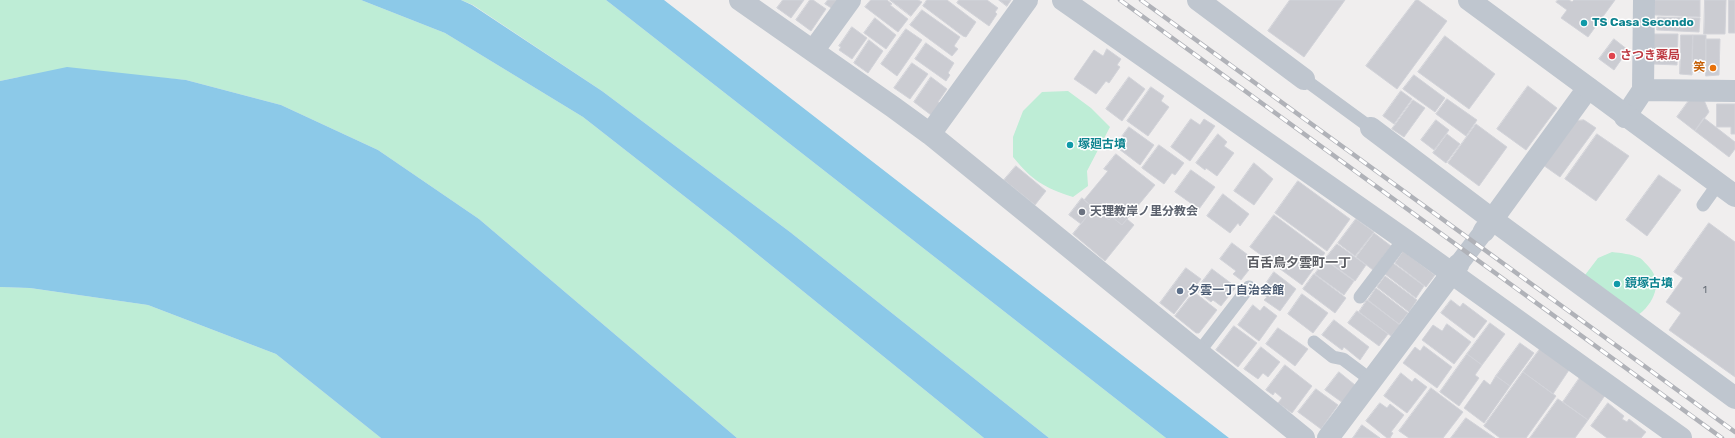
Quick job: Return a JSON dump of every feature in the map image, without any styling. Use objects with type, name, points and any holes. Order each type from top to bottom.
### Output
[{"type":"street","points":[[740,0],[894,106],[1304,438]]},
{"type":"street","points":[[813,51],[850,0]]},
{"type":"street","points":[[930,134],[1027,0]]},
{"type":"street","points":[[1063,0],[1404,239],[1455,269],[1673,436]]},
{"type":"street","points":[[1198,0],[1304,79]]},
{"type":"street","points":[[1469,0],[1625,117],[1735,196]]},
{"type":"street","points":[[1625,117],[1643,90],[1644,0]]},
{"type":"street","points":[[1328,438],[1488,225],[1523,186],[1588,88]]},
{"type":"street","points":[[1643,90],[1735,91]]},
{"type":"street","points":[[1371,128],[1488,225],[1735,398]]},
{"type":"lane","points":[[1304,79],[1371,128]]},
{"type":"lane","points":[[1702,205],[1718,184]]},
{"type":"lane","points":[[1360,297],[1404,239]]},
{"type":"lane","points":[[1199,352],[1249,287]]},
{"type":"lane","points":[[1314,342],[1333,357],[1343,359],[1371,380]]},
{"type":"green space","points":[[0,0],[361,0],[445,33],[583,117],[730,232],[984,438],[737,438],[479,219],[378,150],[281,105],[186,80],[129,75],[19,77],[0,81]]},
{"type":"green space","points":[[461,0],[606,0],[1166,438],[1049,438],[790,232],[602,91],[473,5]]},
{"type":"green space","points":[[1068,91],[1091,108],[1110,127],[1087,171],[1088,186],[1073,197],[1054,190],[1033,178],[1013,157],[1013,137],[1023,111],[1042,92]]},
{"type":"green space","points":[[1612,252],[1640,258],[1654,274],[1656,288],[1654,296],[1645,309],[1633,318],[1585,275],[1598,258]]},
{"type":"green space","points":[[0,287],[30,288],[148,305],[276,354],[381,438],[0,438]]},
{"type":"water","points":[[361,0],[461,0],[472,5],[602,91],[790,232],[1049,438],[984,438],[730,232],[583,117],[445,33]]},
{"type":"water","points":[[606,0],[664,0],[1229,438],[1166,438]]},
{"type":"water","points":[[67,67],[186,80],[281,105],[378,150],[479,219],[737,438],[381,438],[276,354],[148,305],[30,288],[0,287],[0,81]]},
{"type":"building","points":[[783,0],[804,0],[791,18],[777,8]]},
{"type":"building","points":[[810,0],[813,0],[826,9],[811,31],[796,20]]},
{"type":"building","points":[[828,0],[838,0],[833,9],[825,4]]},
{"type":"building","points":[[871,0],[887,0],[892,4],[890,5],[908,19],[898,32],[865,7]]},
{"type":"building","points":[[890,0],[918,0],[922,2],[911,16]]},
{"type":"building","points":[[927,0],[947,0],[976,22],[966,37],[923,6]]},
{"type":"building","points":[[959,0],[987,0],[998,8],[995,12],[997,14],[989,26],[957,3]]},
{"type":"building","points":[[999,0],[1011,0],[1007,6]]},
{"type":"building","points":[[1290,0],[1345,0],[1304,57],[1268,31]]},
{"type":"building","points":[[1416,0],[1447,21],[1397,89],[1366,66]]},
{"type":"building","name":"TS Casa Secondo","points":[[1558,0],[1569,0],[1572,2],[1574,0],[1615,0],[1588,37],[1561,18],[1567,10],[1556,2]]},
{"type":"building","points":[[1655,0],[1700,0],[1700,17],[1655,15]]},
{"type":"building","points":[[1705,0],[1726,0],[1725,34],[1704,34]]},
{"type":"building","points":[[1729,0],[1735,0],[1735,33],[1729,33]]},
{"type":"building","points":[[922,10],[960,37],[954,46],[958,49],[952,56],[910,25]]},
{"type":"building","points":[[1658,17],[1700,18],[1699,32],[1657,30]]},
{"type":"building","points":[[875,18],[896,35],[886,49],[864,33]]},
{"type":"building","points":[[852,27],[867,38],[852,59],[839,50],[841,47],[839,46]]},
{"type":"building","points":[[906,29],[922,40],[897,76],[881,64]]},
{"type":"building","points":[[1653,34],[1678,34],[1677,65],[1652,64]]},
{"type":"building","points":[[1681,35],[1693,35],[1692,75],[1680,74]]},
{"type":"building","points":[[1693,35],[1706,35],[1706,72],[1692,72]]},
{"type":"building","points":[[1445,36],[1495,74],[1469,109],[1418,72]]},
{"type":"building","points":[[1614,39],[1628,50],[1614,70],[1599,59]]},
{"type":"building","points":[[1706,39],[1720,39],[1719,75],[1706,76]]},
{"type":"building","points":[[869,40],[883,51],[868,73],[854,63]]},
{"type":"building","points":[[926,43],[954,63],[948,73],[950,75],[946,81],[915,59]]},
{"type":"building","points":[[1107,49],[1121,59],[1117,65],[1120,67],[1109,83],[1106,81],[1096,94],[1074,79],[1094,50],[1103,56]]},
{"type":"building","points":[[912,63],[928,74],[910,99],[894,88]]},
{"type":"building","points":[[1414,75],[1445,98],[1435,112],[1403,89]]},
{"type":"building","points":[[931,77],[947,89],[938,102],[940,103],[931,115],[914,102]]},
{"type":"building","points":[[1129,77],[1145,89],[1122,121],[1106,109]]},
{"type":"building","points":[[1528,86],[1557,108],[1526,150],[1497,129]]},
{"type":"building","points":[[1151,87],[1164,96],[1161,101],[1169,107],[1148,136],[1127,121]]},
{"type":"building","points":[[1401,91],[1412,99],[1394,124],[1383,116]]},
{"type":"building","points":[[1447,99],[1477,120],[1466,136],[1436,114]]},
{"type":"building","points":[[1690,99],[1704,100],[1709,112],[1695,131],[1677,117]]},
{"type":"building","points":[[1413,100],[1425,108],[1404,137],[1392,129]]},
{"type":"building","points":[[1717,104],[1735,104],[1735,134],[1731,134],[1731,127],[1717,127]]},
{"type":"building","points":[[1704,118],[1735,142],[1735,149],[1729,157],[1695,131]]},
{"type":"building","points":[[1191,119],[1200,125],[1204,119],[1215,126],[1190,161],[1171,147]]},
{"type":"building","points":[[1436,120],[1449,130],[1434,150],[1421,140]]},
{"type":"building","points":[[1584,120],[1596,128],[1560,177],[1543,165],[1575,121]]},
{"type":"building","points":[[1476,124],[1507,147],[1479,186],[1448,163]]},
{"type":"building","points":[[1129,127],[1154,145],[1140,165],[1115,146]]},
{"type":"building","points":[[1218,134],[1227,142],[1224,146],[1234,153],[1217,176],[1206,168],[1205,170],[1196,163]]},
{"type":"building","points":[[1447,134],[1460,144],[1446,163],[1433,153]]},
{"type":"building","points":[[1597,134],[1629,156],[1596,201],[1565,179]]},
{"type":"building","points":[[1159,145],[1184,163],[1175,175],[1172,173],[1164,184],[1142,168]]},
{"type":"building","points":[[1116,154],[1155,185],[1122,225],[1112,217],[1109,220],[1084,200],[1108,171],[1104,169]]},
{"type":"building","points":[[1254,163],[1273,179],[1254,205],[1234,191]]},
{"type":"building","points":[[1016,166],[1046,191],[1035,205],[1004,180]]},
{"type":"building","points":[[1191,170],[1215,187],[1199,209],[1175,192]]},
{"type":"building","points":[[1659,175],[1681,190],[1647,236],[1626,220]]},
{"type":"building","points":[[1298,181],[1350,219],[1327,251],[1275,213]]},
{"type":"building","points":[[1223,194],[1249,214],[1240,226],[1238,223],[1230,233],[1207,216]]},
{"type":"building","points":[[1082,198],[1094,208],[1081,224],[1069,215]]},
{"type":"building","points":[[1094,208],[1109,220],[1112,217],[1122,225],[1127,219],[1134,225],[1105,261],[1073,234]]},
{"type":"building","points":[[1274,215],[1325,253],[1302,285],[1250,247]]},
{"type":"building","points":[[1356,219],[1374,232],[1355,256],[1338,243]]},
{"type":"building","points":[[1709,223],[1735,242],[1735,377],[1669,330],[1681,313],[1666,302],[1683,278],[1674,272]]},
{"type":"building","points":[[1374,233],[1391,246],[1373,270],[1356,257]]},
{"type":"building","points":[[1232,243],[1256,261],[1241,280],[1233,274],[1236,271],[1220,259]]},
{"type":"building","points":[[1337,244],[1366,265],[1355,281],[1325,259]]},
{"type":"building","points":[[1403,251],[1435,275],[1426,287],[1395,263]]},
{"type":"building","points":[[1325,260],[1354,281],[1344,295],[1315,274]]},
{"type":"building","points":[[1393,263],[1424,286],[1416,298],[1385,274]]},
{"type":"building","name":"夕雲一丁自治会館","points":[[1186,268],[1201,279],[1174,314],[1160,303]]},
{"type":"building","points":[[1212,269],[1236,287],[1221,306],[1213,300],[1211,302],[1196,290]]},
{"type":"building","points":[[1274,272],[1296,289],[1280,311],[1264,300],[1267,297],[1260,292]]},
{"type":"building","points":[[1314,274],[1346,298],[1335,313],[1303,289]]},
{"type":"building","points":[[1385,276],[1417,300],[1409,312],[1377,287]]},
{"type":"building","points":[[1376,288],[1408,313],[1399,324],[1368,300]]},
{"type":"building","points":[[1194,292],[1217,310],[1199,333],[1196,333],[1175,316]]},
{"type":"building","points":[[1302,294],[1328,313],[1313,333],[1288,314]]},
{"type":"building","points":[[1367,300],[1400,325],[1391,336],[1359,312]]},
{"type":"building","points":[[1451,300],[1460,307],[1463,303],[1487,321],[1474,338],[1441,313]]},
{"type":"building","points":[[1253,305],[1260,311],[1264,306],[1277,316],[1259,341],[1238,325]]},
{"type":"building","points":[[1357,311],[1388,334],[1379,346],[1348,323]]},
{"type":"building","points":[[1334,320],[1369,347],[1360,360],[1344,347],[1342,350],[1322,335]]},
{"type":"building","points":[[1490,323],[1505,334],[1482,365],[1467,354]]},
{"type":"building","points":[[1447,324],[1471,342],[1454,364],[1422,340],[1433,325],[1442,331]]},
{"type":"building","points":[[1234,326],[1257,343],[1238,367],[1216,350]]},
{"type":"building","points":[[1278,328],[1308,349],[1295,366],[1266,344]]},
{"type":"building","points":[[1520,343],[1534,353],[1510,386],[1496,376]]},
{"type":"building","points":[[1424,346],[1452,367],[1437,388],[1403,363],[1415,347],[1420,351]]},
{"type":"building","points":[[1261,347],[1280,362],[1268,377],[1263,373],[1258,379],[1244,369]]},
{"type":"building","points":[[1540,349],[1569,370],[1553,394],[1523,372]]},
{"type":"building","points":[[1467,354],[1482,365],[1475,375],[1479,378],[1459,406],[1440,392]]},
{"type":"building","points":[[1285,365],[1312,386],[1292,413],[1278,403],[1282,398],[1275,392],[1273,395],[1266,390]]},
{"type":"building","points":[[1339,372],[1355,385],[1343,403],[1325,390]]},
{"type":"building","points":[[1523,372],[1556,396],[1526,438],[1500,438],[1484,426]]},
{"type":"building","points":[[1401,373],[1412,382],[1415,378],[1427,387],[1407,413],[1384,396]]},
{"type":"building","points":[[1496,376],[1510,386],[1484,423],[1464,408],[1484,380],[1490,385]]},
{"type":"building","points":[[1581,376],[1606,394],[1588,420],[1563,402]]},
{"type":"building","points":[[1431,388],[1463,412],[1443,438],[1409,438],[1399,431]]},
{"type":"building","points":[[1316,389],[1338,405],[1321,429],[1298,412]]},
{"type":"building","points":[[1558,399],[1588,420],[1575,438],[1530,438]]},
{"type":"building","points":[[1380,403],[1387,408],[1390,404],[1404,415],[1391,432],[1393,433],[1390,438],[1387,438],[1366,421]]},
{"type":"building","points":[[1608,403],[1624,416],[1622,419],[1627,422],[1629,419],[1646,432],[1641,438],[1607,438],[1591,426]]},
{"type":"building","points":[[1466,418],[1495,438],[1451,438]]},
{"type":"building","points":[[1362,425],[1380,438],[1353,438]]},
{"type":"railway","points":[[1120,0],[1722,438]]},
{"type":"railway","points":[[1141,0],[1735,432]]},
{"type":"place","name":"TS Casa Secondo","points":[[1584,23]]},
{"type":"place","name":"さつき薬局","points":[[1612,56]]},
{"type":"place","name":"笑","points":[[1713,68]]},
{"type":"place","name":"塚廻古墳","points":[[1070,145]]},
{"type":"place","name":"天理教岸ノ里分教会","points":[[1082,212]]},
{"type":"place","name":"鏡塚古墳","points":[[1617,284]]},
{"type":"place","name":"夕雲一丁自治会館","points":[[1180,291]]},
{"type":"district","name":"百舌鳥夕雲町一丁","points":[[1299,263]]}]
